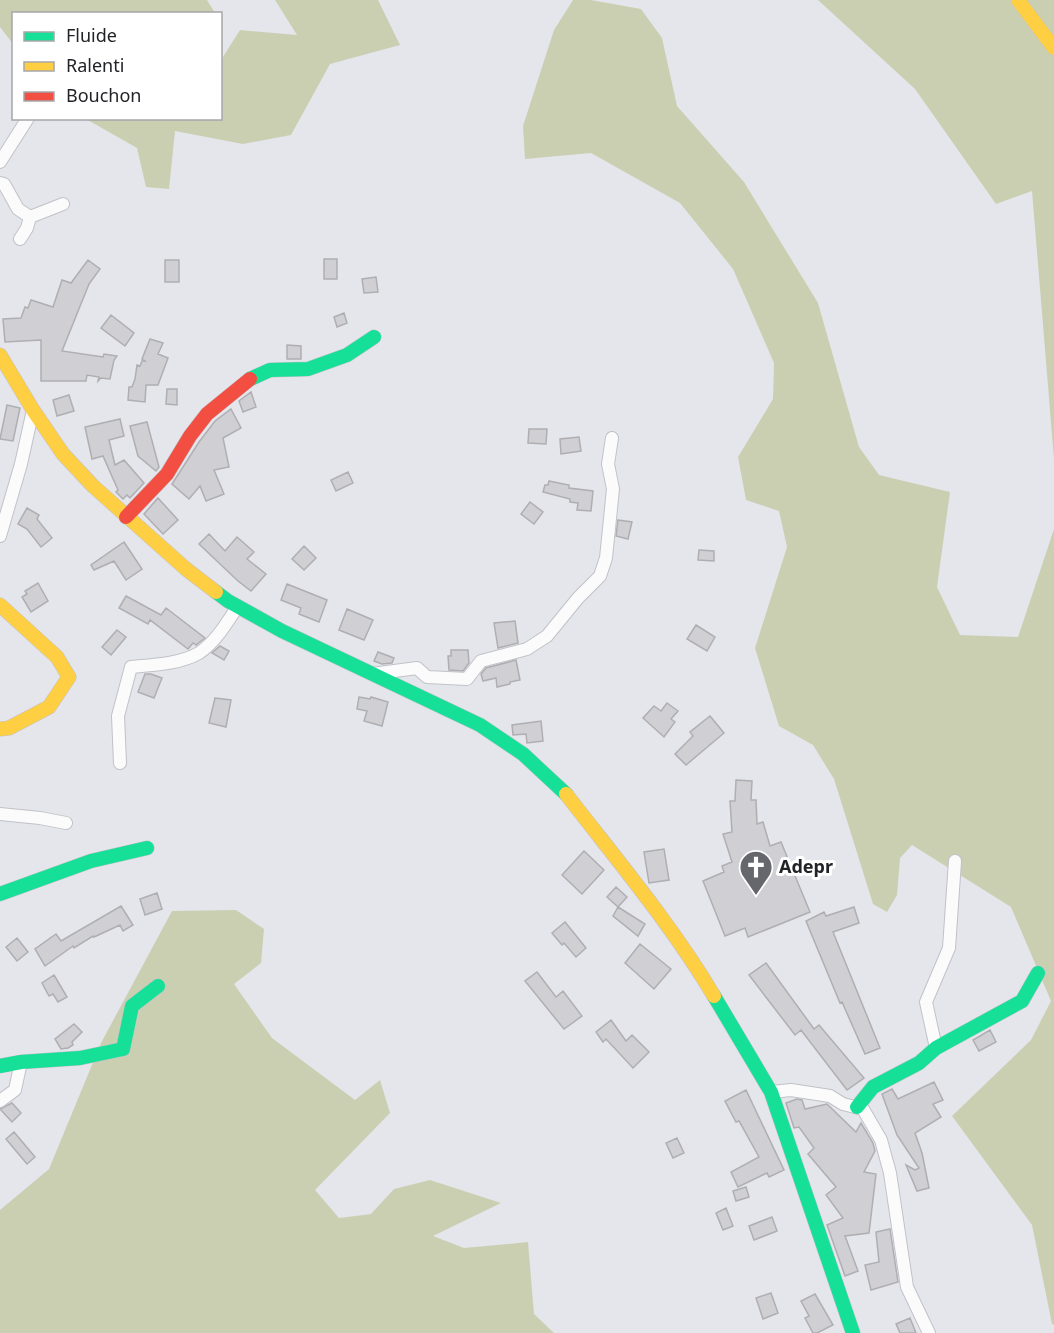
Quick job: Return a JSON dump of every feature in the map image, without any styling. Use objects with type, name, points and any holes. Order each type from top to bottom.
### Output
[{"type":"main road","points":[[1018,0],[1054,48]]},
{"type":"main road","points":[[126,517],[167,474],[190,436],[207,414],[250,379],[270,370],[308,369],[348,355],[374,337]]},
{"type":"main road","points":[[0,355],[63,454],[126,517],[186,569],[238,606],[282,631],[480,725],[523,754],[566,794],[643,892],[698,970],[771,1092],[853,1333]]},
{"type":"main road","points":[[0,604],[57,657],[69,677],[49,707],[9,728],[0,729]]},
{"type":"main road","points":[[0,894],[91,861],[147,848]]},
{"type":"main road","points":[[857,1107],[873,1087],[919,1063],[936,1048],[1022,1001],[1038,973]]},
{"type":"main road","points":[[0,1066],[21,1062],[80,1058],[123,1049],[132,1006],[158,986]]},
{"type":"street","points":[[0,162],[27,120]]},
{"type":"street","points":[[0,183],[4,184],[18,209],[30,217]]},
{"type":"street","points":[[30,217],[63,204]]},
{"type":"street","points":[[20,239],[27,228],[30,217]]},
{"type":"street","points":[[0,536],[21,464],[33,410]]},
{"type":"street","points":[[372,674],[417,668],[427,677],[467,679],[481,661],[527,649],[547,636],[578,598],[600,576],[606,558],[613,489],[608,464],[612,438]]},
{"type":"street","points":[[120,763],[118,716],[131,667],[177,660],[200,652],[221,631],[238,606]]},
{"type":"street","points":[[0,814],[66,823]]},
{"type":"street","points":[[936,1048],[926,1002],[949,948],[955,861]]},
{"type":"street","points":[[0,1101],[15,1090],[21,1062]]},
{"type":"street","points":[[771,1092],[790,1090],[830,1096],[843,1104],[863,1109],[881,1140],[890,1173],[907,1287],[929,1333]]},
{"type":"green space","points":[[0,0],[207,0],[214,12],[12,12],[12,43],[0,27]]},
{"type":"green space","points":[[275,0],[378,0],[400,45],[330,64],[291,135],[243,144],[175,131],[169,189],[146,187],[137,148],[88,120],[222,120],[222,58],[240,30],[297,35]]},
{"type":"green space","points":[[573,0],[591,0],[641,9],[662,38],[677,106],[744,182],[818,303],[859,447],[879,475],[950,492],[937,587],[960,635],[1018,637],[1054,529],[1054,1325],[1032,1225],[952,1116],[1031,1040],[1051,1001],[1011,907],[912,845],[900,858],[897,895],[887,912],[873,904],[834,779],[813,745],[779,726],[755,648],[787,547],[779,511],[746,500],[738,457],[773,399],[774,363],[733,269],[680,203],[591,153],[525,159],[523,126],[554,30]]},
{"type":"green space","points":[[818,0],[1054,0],[1054,459],[1032,191],[996,204],[915,89]]},
{"type":"green space","points":[[236,910],[264,929],[261,963],[234,984],[272,1038],[355,1100],[380,1080],[390,1113],[315,1190],[339,1218],[371,1214],[394,1189],[430,1180],[501,1203],[433,1236],[464,1248],[528,1242],[534,1314],[554,1333],[0,1333],[0,1210],[49,1169],[101,1043],[172,911]]},
{"type":"building","points":[[324,259],[337,259],[337,279],[324,279]]},
{"type":"building","points":[[88,260],[100,269],[89,284],[62,351],[103,357],[104,354],[117,356],[110,379],[101,378],[98,381],[99,377],[87,375],[86,381],[41,381],[41,340],[5,342],[3,319],[21,318],[25,307],[28,308],[31,300],[53,307],[62,280],[71,283]]},
{"type":"building","points":[[165,260],[179,260],[179,282],[165,282]]},
{"type":"building","points":[[376,277],[378,292],[364,293],[362,279]]},
{"type":"building","points":[[344,313],[347,323],[337,327],[334,317]]},
{"type":"building","points":[[111,315],[134,333],[125,346],[101,328]]},
{"type":"building","points":[[150,339],[163,343],[158,354],[168,358],[158,385],[146,385],[145,402],[128,400],[129,387],[132,387],[135,379],[137,365],[140,366],[142,361],[145,361],[142,359]]},
{"type":"building","points":[[287,345],[301,346],[301,359],[287,359]]},
{"type":"building","points":[[167,389],[177,389],[177,405],[166,404]]},
{"type":"building","points":[[251,392],[256,407],[243,412],[239,401]]},
{"type":"building","points":[[69,395],[74,411],[57,416],[53,400]]},
{"type":"building","points":[[7,405],[20,408],[13,441],[0,439]]},
{"type":"building","points":[[231,409],[241,428],[223,438],[229,467],[214,470],[224,494],[206,501],[200,486],[189,499],[172,484],[215,421]]},
{"type":"building","points":[[120,419],[124,436],[109,440],[115,465],[124,460],[144,483],[130,498],[127,495],[123,499],[116,492],[118,490],[103,456],[92,459],[85,427]]},
{"type":"building","points":[[147,422],[159,467],[156,471],[138,456],[130,426]]},
{"type":"building","points":[[529,429],[547,429],[546,444],[528,443]]},
{"type":"building","points":[[579,437],[581,451],[561,454],[560,439]]},
{"type":"building","points":[[348,472],[353,483],[336,491],[331,480]]},
{"type":"building","points":[[549,481],[569,485],[569,488],[593,491],[591,511],[577,510],[578,503],[543,492]]},
{"type":"building","points":[[158,498],[178,520],[163,534],[144,514]]},
{"type":"building","points":[[530,502],[543,512],[534,524],[521,514]]},
{"type":"building","points":[[27,508],[39,515],[37,519],[52,538],[41,547],[27,529],[18,524]]},
{"type":"building","points":[[618,520],[632,522],[628,539],[616,536]]},
{"type":"building","points":[[209,534],[225,551],[237,537],[254,552],[247,559],[266,574],[251,591],[199,544]]},
{"type":"building","points":[[124,542],[142,569],[126,580],[114,561],[94,570],[91,565]]},
{"type":"building","points":[[304,546],[316,558],[304,570],[292,559]]},
{"type":"building","points":[[699,550],[714,551],[714,561],[698,560]]},
{"type":"building","points":[[38,583],[48,601],[31,612],[22,597],[27,594],[25,591]]},
{"type":"building","points":[[287,584],[327,600],[319,622],[299,614],[301,608],[281,600]]},
{"type":"building","points":[[126,596],[161,615],[166,608],[205,638],[196,645],[193,643],[188,649],[150,620],[148,624],[119,608]]},
{"type":"building","points":[[347,609],[373,620],[364,640],[339,630]]},
{"type":"building","points":[[515,621],[518,643],[498,648],[494,623]]},
{"type":"building","points":[[696,625],[715,637],[707,651],[687,639]]},
{"type":"building","points":[[117,630],[126,637],[111,655],[102,647]]},
{"type":"building","points":[[220,646],[229,651],[224,660],[212,653]]},
{"type":"building","points":[[451,650],[468,650],[469,663],[463,671],[449,670],[448,656],[451,656]]},
{"type":"building","points":[[378,652],[394,658],[392,663],[382,664],[374,661]]},
{"type":"building","points":[[516,660],[520,680],[497,687],[496,678],[483,681],[481,674],[486,668]]},
{"type":"building","points":[[145,674],[162,678],[154,698],[138,692]]},
{"type":"building","points":[[359,697],[370,699],[371,697],[388,702],[382,726],[364,721],[367,711],[357,709]]},
{"type":"building","points":[[215,698],[231,700],[226,727],[209,723]]},
{"type":"building","points":[[667,703],[678,711],[671,719],[675,722],[664,737],[643,718],[654,706],[661,711]]},
{"type":"building","points":[[710,716],[724,733],[686,765],[675,754],[693,736],[690,732]]},
{"type":"building","points":[[541,721],[543,741],[527,743],[526,734],[513,735],[512,725]]},
{"type":"building","name":"Adepr","points":[[736,780],[752,781],[751,800],[756,800],[757,824],[763,822],[770,846],[781,842],[810,912],[748,937],[745,928],[725,936],[703,881],[724,872],[722,866],[732,862],[723,834],[732,832],[730,801],[735,801]]},
{"type":"building","points":[[664,849],[669,880],[649,883],[644,852]]},
{"type":"building","points":[[584,851],[604,870],[582,894],[562,875]]},
{"type":"building","points":[[616,887],[627,897],[618,907],[607,897]]},
{"type":"building","points":[[157,893],[162,909],[145,915],[140,899]]},
{"type":"building","points":[[121,906],[133,925],[123,931],[120,925],[93,936],[74,948],[73,946],[45,966],[35,949],[56,934],[61,941]]},
{"type":"building","points":[[618,907],[645,924],[638,936],[613,916]]},
{"type":"building","points":[[854,907],[859,923],[833,932],[880,1048],[865,1054],[842,1002],[840,1003],[806,921],[824,912],[826,916]]},
{"type":"building","points":[[565,922],[586,948],[576,957],[552,933]]},
{"type":"building","points":[[17,938],[28,952],[17,961],[6,947]]},
{"type":"building","points":[[640,944],[671,969],[654,989],[625,963]]},
{"type":"building","points":[[766,963],[814,1029],[819,1025],[864,1078],[847,1090],[801,1030],[795,1035],[749,975]]},
{"type":"building","points":[[537,972],[556,997],[563,991],[582,1016],[564,1029],[525,981]]},
{"type":"building","points":[[54,975],[67,997],[58,1002],[53,994],[49,996],[42,983]]},
{"type":"building","points":[[611,1020],[626,1041],[632,1035],[649,1052],[633,1068],[606,1039],[603,1042],[596,1032]]},
{"type":"building","points":[[74,1024],[82,1032],[72,1042],[73,1045],[61,1049],[55,1039]]},
{"type":"building","points":[[990,1030],[996,1042],[979,1051],[973,1040]]},
{"type":"building","points":[[934,1082],[943,1100],[933,1104],[941,1117],[915,1133],[922,1153],[929,1188],[917,1191],[906,1165],[915,1170],[919,1168],[897,1135],[882,1094],[892,1089],[898,1099]]},
{"type":"building","points":[[746,1090],[784,1170],[769,1177],[767,1173],[738,1187],[731,1172],[759,1157],[725,1101]]},
{"type":"building","points":[[797,1099],[802,1100],[805,1109],[827,1104],[856,1132],[861,1123],[873,1143],[875,1151],[864,1172],[876,1174],[869,1233],[845,1236],[858,1271],[845,1276],[827,1225],[843,1218],[826,1195],[836,1187],[808,1154],[814,1148],[799,1127],[794,1128],[786,1103]]},
{"type":"building","points":[[12,1103],[21,1113],[12,1122],[0,1109]]},
{"type":"building","points":[[14,1132],[35,1157],[27,1164],[6,1139]]},
{"type":"building","points":[[677,1138],[684,1153],[673,1158],[666,1143]]},
{"type":"building","points":[[746,1187],[749,1197],[736,1201],[733,1191]]},
{"type":"building","points":[[726,1208],[733,1226],[723,1230],[716,1213]]},
{"type":"building","points":[[772,1217],[777,1231],[754,1240],[749,1226]]},
{"type":"building","points":[[890,1229],[898,1282],[871,1290],[865,1265],[879,1262],[876,1232]]},
{"type":"building","points":[[771,1293],[778,1313],[763,1319],[756,1298]]},
{"type":"building","points":[[815,1294],[833,1325],[813,1333],[805,1318],[809,1316],[801,1301]]},
{"type":"building","points":[[910,1318],[916,1333],[900,1333],[896,1324]]},
{"type":"traffic: fast","points":[[250,379],[270,370],[308,369],[347,355],[374,337]]},
{"type":"traffic: fast","points":[[216,592],[282,631],[480,725],[523,754],[566,794]]},
{"type":"traffic: fast","points":[[0,894],[91,861],[147,848]]},
{"type":"traffic: fast","points":[[857,1107],[873,1087],[919,1063],[936,1048],[1022,1001],[1038,973]]},
{"type":"traffic: fast","points":[[0,1066],[21,1062],[80,1058],[123,1049],[132,1006],[158,986]]},
{"type":"traffic: fast","points":[[714,996],[771,1092],[853,1333]]},
{"type":"traffic: slow","points":[[1018,0],[1054,48]]},
{"type":"traffic: slow","points":[[0,355],[63,454],[93,486],[186,569],[216,592]]},
{"type":"traffic: slow","points":[[0,605],[57,657],[69,677],[49,707],[9,728],[0,729]]},
{"type":"traffic: slow","points":[[566,794],[662,918],[714,996]]},
{"type":"traffic: jam","points":[[126,517],[167,474],[190,436],[207,414],[250,379]]},
{"type":"place","name":"Adepr","points":[[756,896]]}]
